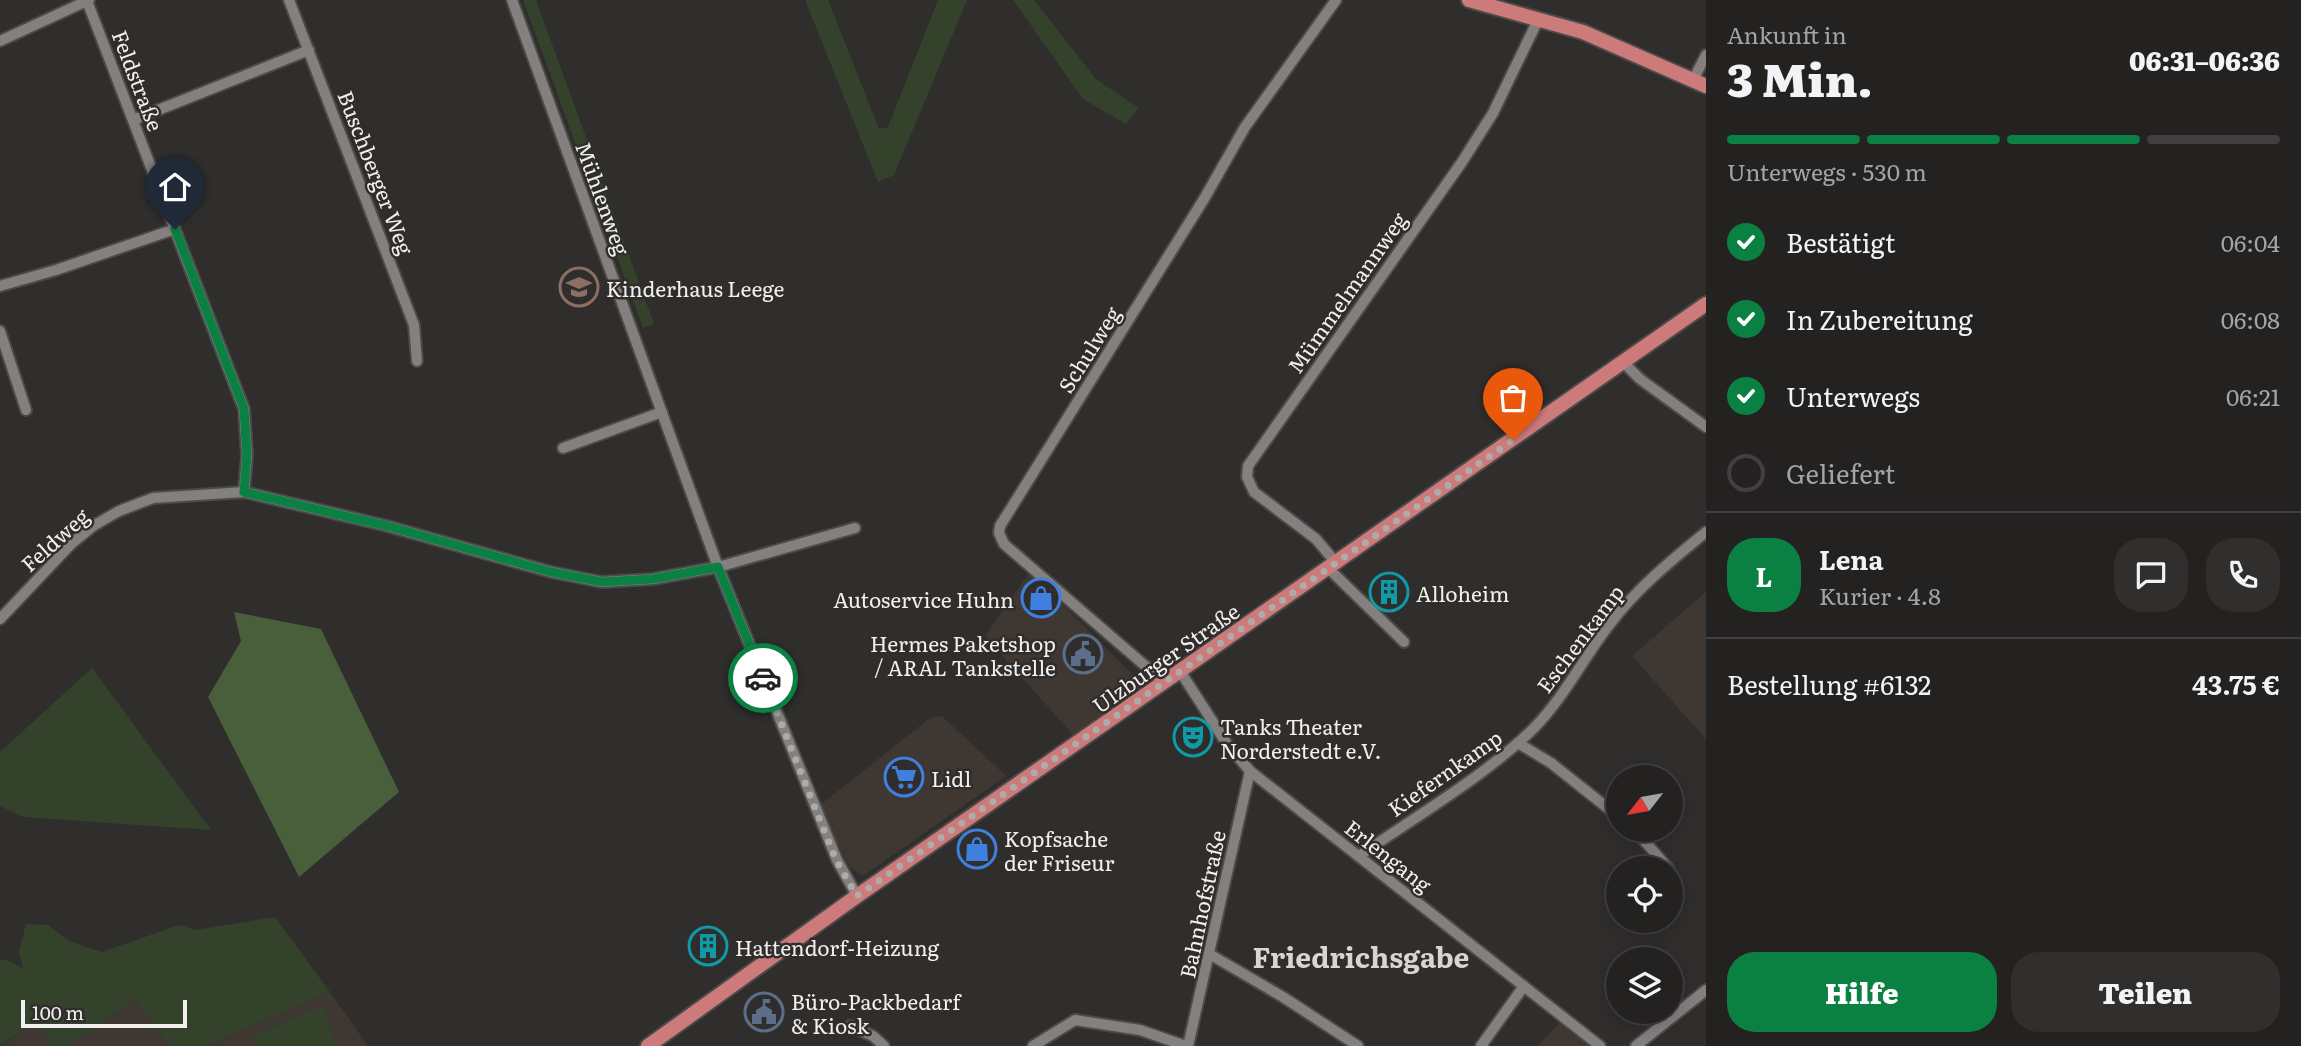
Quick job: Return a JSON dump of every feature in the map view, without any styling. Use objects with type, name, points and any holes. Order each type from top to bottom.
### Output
[{"type":"main road","points":[[1469,0],[1583,32],[1700,83]]},
{"type":"main road","name":"Ulzburger Straße","points":[[649,1046],[857,896],[1333,567],[1706,304]]},
{"type":"street","points":[[0,41],[88,0]]},
{"type":"street","name":"Feldstraße","points":[[88,0],[244,409],[247,454],[244,492]]},
{"type":"street","name":"Buschberger Weg","points":[[289,0],[414,325],[417,361]]},
{"type":"street","name":"Mühlenweg","points":[[512,0],[718,567],[836,860],[857,896]]},
{"type":"street","name":"Schulweg","points":[[1164,682],[1004,544],[999,533],[1000,526],[1204,200],[1245,127],[1336,0]]},
{"type":"street","name":"Mümmelmannweg","points":[[1404,642],[1333,567],[1316,539],[1254,492],[1247,477],[1248,466],[1462,162],[1493,113],[1539,18]]},
{"type":"street","points":[[134,120],[309,50]]},
{"type":"street","points":[[1700,83],[1706,55]]},
{"type":"street","points":[[0,286],[57,270],[175,229]]},
{"type":"street","points":[[0,331],[26,410]]},
{"type":"street","points":[[1624,363],[1640,379],[1706,427]]},
{"type":"street","points":[[563,448],[662,412]]},
{"type":"street","name":"Feldweg","points":[[0,619],[72,543],[119,511],[153,499],[244,492],[387,526],[551,572],[602,582],[653,579],[718,567]]},
{"type":"street","points":[[718,567],[855,528]]},
{"type":"street","name":"Eschenkamp","points":[[1518,743],[1557,703],[1609,624],[1643,585],[1706,532]]},
{"type":"street","name":"Erlengang","points":[[1180,671],[1227,744],[1250,771],[1600,1046]]},
{"type":"street","name":"Kiefernkamp","points":[[1359,856],[1518,743],[1551,763],[1606,807]]},
{"type":"street","name":"Bahnhofstraße","points":[[1187,1046],[1211,955],[1250,771]]},
{"type":"street","points":[[1645,842],[1658,856]]},
{"type":"street","points":[[1211,955],[1283,997],[1358,1046]]},
{"type":"street","points":[[1481,1046],[1524,986]]},
{"type":"street","points":[[1636,1046],[1706,990]]},
{"type":"street","points":[[1033,1046],[1074,1020],[1140,1030],[1187,1046]]},
{"type":"street","points":[[850,1026],[873,1036],[884,1046]]},
{"type":"shaded area","points":[[1030,572],[1142,684],[1073,735],[985,636]]},
{"type":"shaded area","points":[[1706,592],[1706,739],[1632,656]]},
{"type":"shaded area","points":[[942,716],[1006,776],[863,876],[849,866],[819,806],[930,718]]},
{"type":"shaded area","points":[[330,992],[368,1046],[205,1046]]},
{"type":"shaded area","points":[[135,999],[170,1046],[69,1046]]},
{"type":"shaded area","points":[[36,1021],[54,1046],[1,1046]]},
{"type":"shaded area","points":[[1559,1023],[1589,1046],[1538,1046]]},
{"type":"green space","points":[[523,0],[536,0],[654,324],[643,328]]},
{"type":"green space","points":[[805,0],[828,0],[879,129],[888,127],[938,0],[967,0],[894,175],[878,182]]},
{"type":"green space","points":[[1013,0],[1034,0],[1096,79],[1139,108],[1126,124],[1083,99]]},
{"type":"green space","points":[[234,612],[321,629],[399,792],[299,877],[208,697],[241,641]]},
{"type":"green space","points":[[92,668],[211,830],[23,817],[0,806],[0,752]]},
{"type":"green space","points":[[275,917],[330,992],[205,1046],[170,1046],[135,999],[69,1046],[54,1046],[36,1021],[0,1046],[0,959],[23,969],[19,951],[26,924],[48,925],[69,941],[102,952],[179,925],[196,930]]},
{"type":"green space","points":[[322,1007],[337,1046],[257,1046],[252,1036]]},
{"type":"way so far","points":[[763,678],[836,860],[857,896],[1513,440]]},
{"type":"place","name":"Kinderhaus Leege","points":[[579,287]]},
{"type":"place","name":"Alloheim","points":[[1389,592]]},
{"type":"place","name":"Autoservice Huhn","points":[[1041,598]]},
{"type":"place","name":"Hermes Paketshop / ARAL Tankstelle","points":[[1083,654]]},
{"type":"place","name":"Tanks Theater Norderstedt e.V.","points":[[1193,737]]},
{"type":"place","name":"Lidl","points":[[904,777]]},
{"type":"place","name":"Kopfsache der Friseur","points":[[977,849]]},
{"type":"place","name":"Hattendorf-Heizung","points":[[708,946]]},
{"type":"place","name":"Büro-Packbedarf & Kiosk","points":[[764,1012]]},
{"type":"district","name":"Friedrichsgabe","points":[[1361,956]]},
{"type":"route","points":[[175,229],[244,409],[247,454],[244,492],[387,526],[551,572],[602,582],[653,579],[718,567],[763,678]]}]
